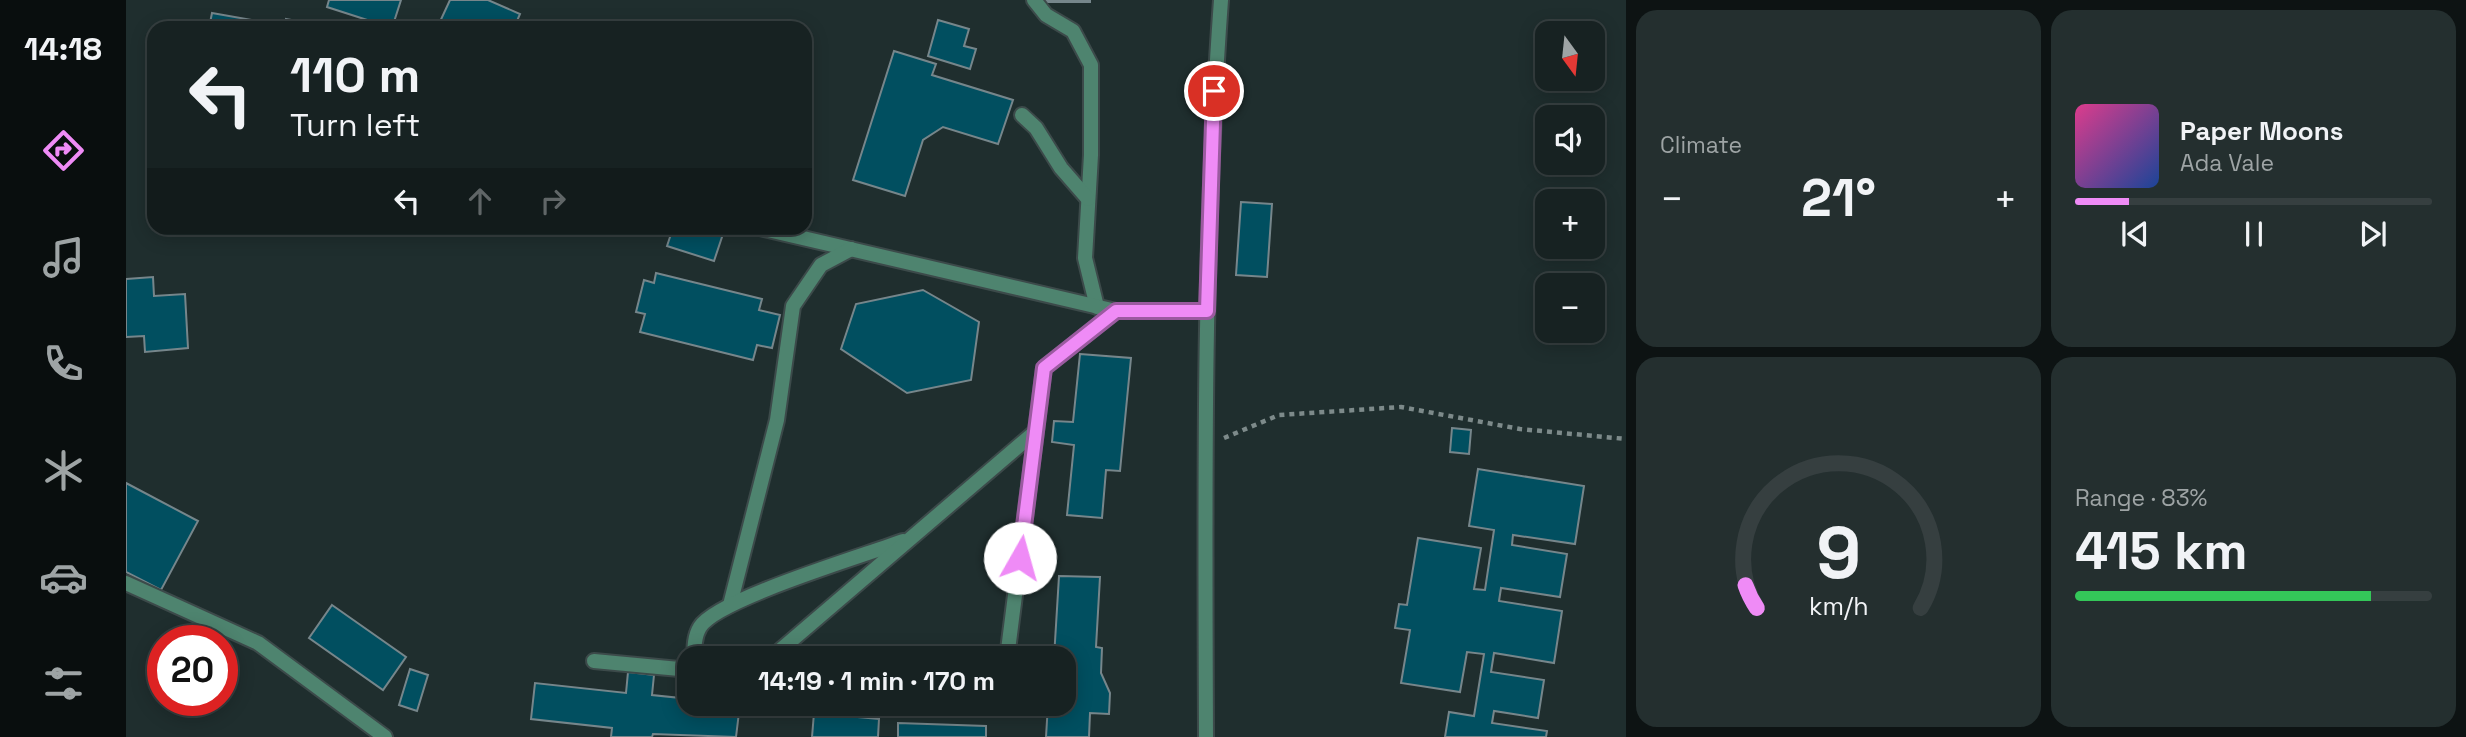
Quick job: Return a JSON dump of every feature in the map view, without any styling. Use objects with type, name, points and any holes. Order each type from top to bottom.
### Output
[{"type":"street","points":[[1034,0],[1046,15],[1073,31],[1091,65],[1085,258],[1097,307]]},
{"type":"street","points":[[1206,737],[1207,311],[1213,114],[1221,0]]},
{"type":"street","points":[[1022,115],[1035,128],[1061,169],[1088,199]]},
{"type":"street","points":[[790,235],[1116,311],[1207,311]]},
{"type":"street","points":[[730,605],[777,420],[793,306],[821,265],[851,249]]},
{"type":"street","points":[[1008,646],[1044,368],[1116,311]]},
{"type":"street","points":[[785,646],[1035,432]]},
{"type":"street","points":[[694,646],[700,626],[730,605],[912,538]]},
{"type":"street","points":[[126,583],[258,643],[385,737]]},
{"type":"street","points":[[594,661],[677,669]]},
{"type":"path","points":[[1207,444],[1279,415],[1401,407],[1520,429],[1626,439]]},
{"type":"building","points":[[329,0],[401,0],[394,21],[370,21],[327,7]]},
{"type":"building","points":[[450,0],[488,0],[520,14],[517,21],[440,21]]},
{"type":"building","points":[[1090,0],[1090,2],[1041,2]]},
{"type":"building","points":[[212,13],[258,21],[210,21]]},
{"type":"building","points":[[938,20],[969,29],[964,46],[976,49],[970,69],[928,56]]},
{"type":"building","points":[[894,51],[936,64],[932,75],[1013,100],[998,144],[943,127],[923,140],[905,196],[853,180]]},
{"type":"building","points":[[1241,202],[1272,204],[1267,277],[1236,275]]},
{"type":"building","points":[[671,235],[723,235],[714,261],[667,246]]},
{"type":"building","points":[[656,273],[762,299],[759,310],[780,315],[772,348],[757,345],[753,360],[640,332],[645,314],[636,312],[644,280],[654,283]]},
{"type":"building","points":[[153,277],[154,296],[185,294],[188,348],[145,352],[144,336],[126,337],[126,279]]},
{"type":"building","points":[[923,290],[979,322],[971,380],[907,393],[841,349],[856,304]]},
{"type":"building","points":[[1080,354],[1131,358],[1120,471],[1106,470],[1102,518],[1067,515],[1074,445],[1052,442],[1054,421],[1073,422]]},
{"type":"building","points":[[1452,428],[1471,430],[1469,454],[1450,452]]},
{"type":"building","points":[[1478,469],[1584,486],[1575,544],[1513,535],[1512,545],[1567,554],[1560,597],[1501,588],[1499,601],[1562,611],[1554,663],[1494,653],[1491,672],[1544,680],[1538,718],[1494,711],[1492,723],[1547,731],[1546,737],[1445,737],[1449,712],[1474,716],[1484,654],[1467,652],[1460,692],[1401,683],[1410,630],[1395,628],[1399,604],[1407,605],[1418,538],[1481,548],[1474,589],[1485,590],[1494,530],[1469,526]]},
{"type":"building","points":[[126,483],[198,521],[161,590],[126,572]]},
{"type":"building","points":[[1059,576],[1100,577],[1096,647],[1102,648],[1101,673],[1110,693],[1109,714],[1090,713],[1089,737],[1046,737],[1047,716],[1076,716],[1076,646],[1055,646]]},
{"type":"building","points":[[332,605],[406,657],[383,690],[309,638]]},
{"type":"building","points":[[410,669],[428,675],[417,711],[399,705]]},
{"type":"building","points":[[628,672],[654,675],[652,695],[677,698],[677,716],[739,716],[736,737],[653,734],[652,737],[611,737],[612,728],[531,719],[535,683],[626,693]]},
{"type":"building","points":[[814,716],[879,719],[878,737],[812,737]]},
{"type":"building","points":[[898,723],[986,726],[986,737],[898,737]]},
{"type":"route","points":[[1020,558],[1044,368],[1116,311],[1207,311],[1214,91]]}]
